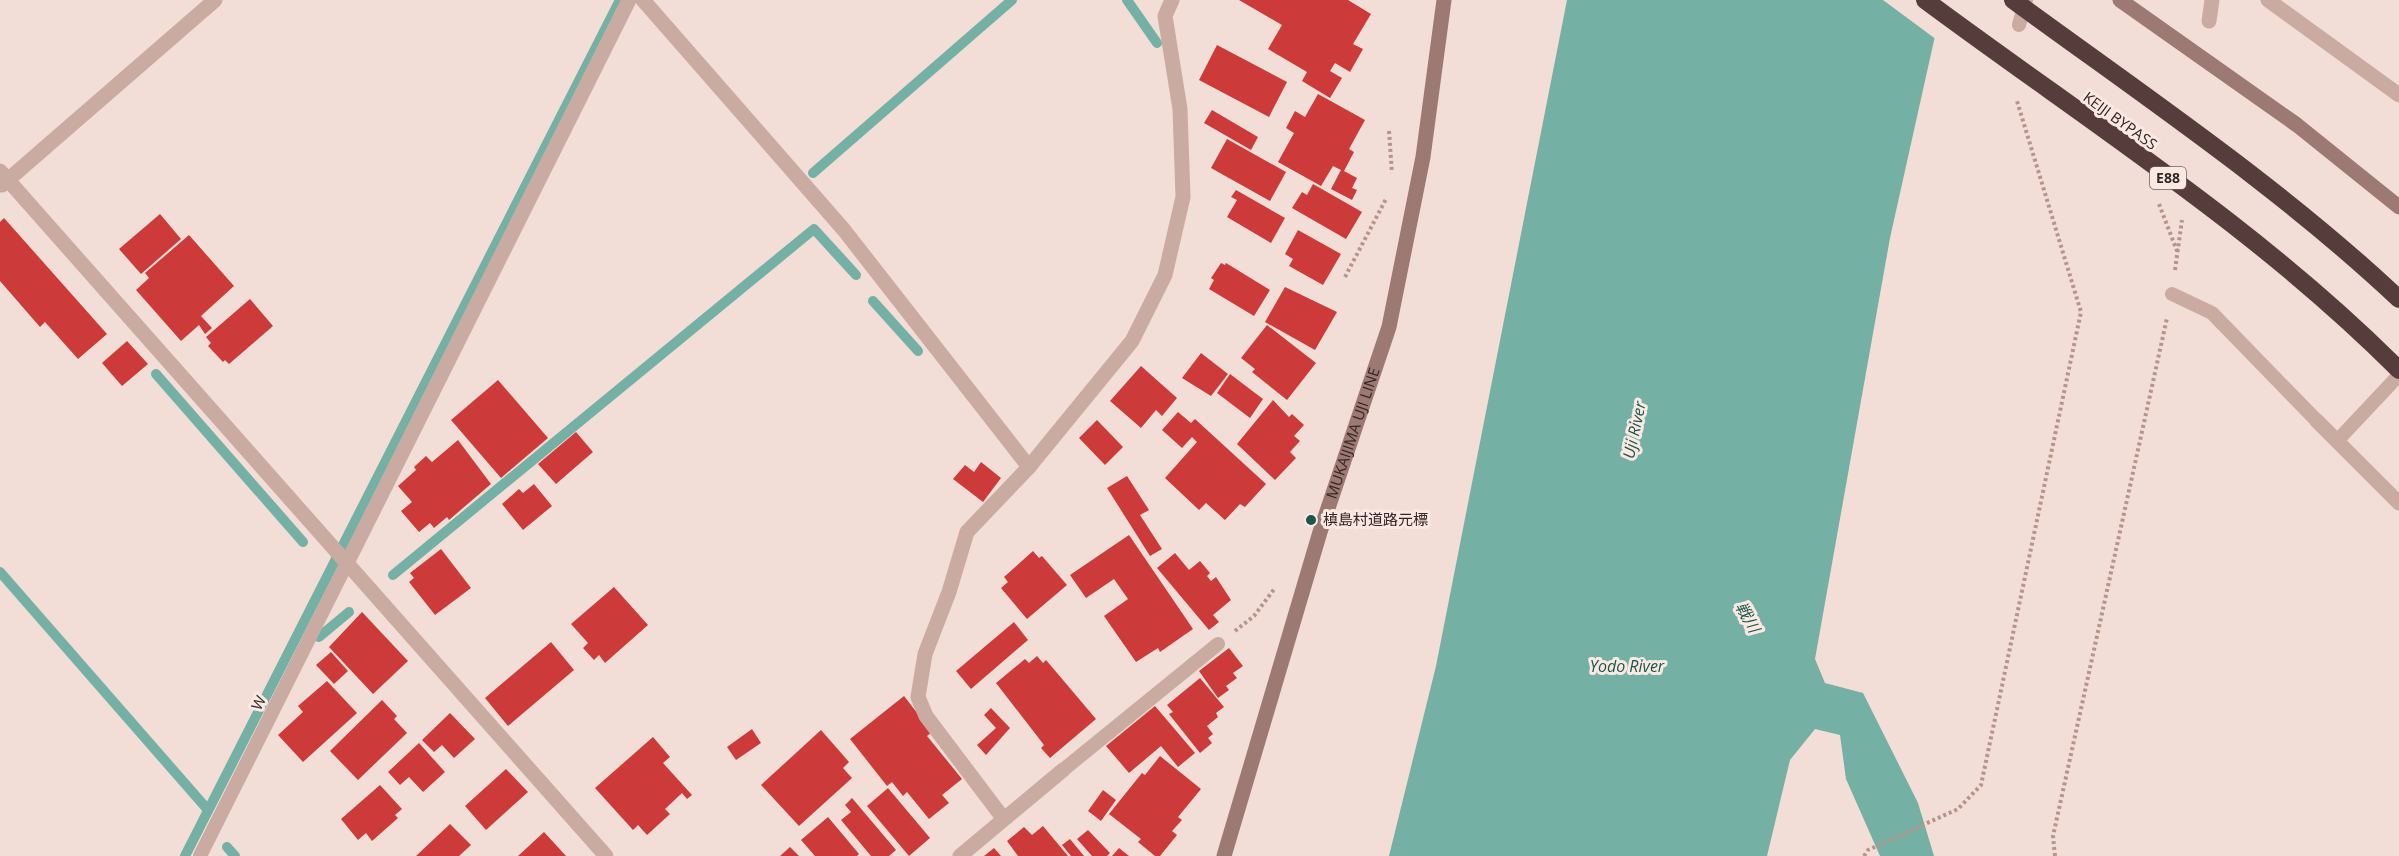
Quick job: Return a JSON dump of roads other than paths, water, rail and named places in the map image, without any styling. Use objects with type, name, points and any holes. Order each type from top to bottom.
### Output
[{"type":"highway","name":"KEIJI BYPASS","points":[[1925,0],[2214,210],[2299,279],[2399,370]]},
{"type":"highway","points":[[2013,0],[2240,166],[2319,227],[2399,299]]},
{"type":"main road","name":"MUKAIJIMA UJI LINE","points":[[1224,856],[1320,532],[1389,327],[1416,194],[1444,0]]},
{"type":"main road","points":[[2120,0],[2297,125],[2399,207]]},
{"type":"street","points":[[215,0],[2,179],[606,856]]},
{"type":"street","points":[[346,565],[629,0]]},
{"type":"street","points":[[643,0],[844,230],[1029,467]]},
{"type":"street","points":[[1003,818],[926,716],[918,697],[925,654],[949,592],[967,532],[1029,467],[1132,341],[1165,275],[1183,197],[1180,109],[1165,16],[1172,0]]},
{"type":"street","points":[[2209,21],[2212,0]]},
{"type":"street","points":[[2268,0],[2399,94]]},
{"type":"street","points":[[2317,421],[2399,503]]},
{"type":"street","points":[[960,856],[1063,770]]},
{"type":"lane","points":[[2019,25],[2026,0]]},
{"type":"lane","points":[[2172,294],[2212,313],[2317,421]]},
{"type":"lane","points":[[2337,441],[2399,375]]},
{"type":"lane","name":"W","points":[[201,856],[346,565]]},
{"type":"lane","points":[[1063,770],[1218,644]]},
{"type":"water","name":"Yodo River","points":[[1567,0],[1943,0],[1890,238],[1815,659],[1825,683],[1863,693],[1918,803],[1934,856],[1880,856],[1846,779],[1840,735],[1815,729],[1790,760],[1767,856],[1389,856],[1436,666]]},
{"type":"waterway","points":[[185,856],[620,0]]},
{"type":"waterway","points":[[813,173],[1012,0]]},
{"type":"waterway","points":[[1127,0],[1157,43]]},
{"type":"waterway","points":[[393,575],[814,229],[856,275]]},
{"type":"waterway","points":[[873,301],[918,351]]},
{"type":"waterway","points":[[156,374],[303,542]]},
{"type":"waterway","points":[[0,572],[208,810]]},
{"type":"waterway","points":[[319,637],[349,612]]},
{"type":"waterway","points":[[227,847],[235,856]]},
{"type":"place","name":"槙島村道路元標","points":[[1311,520]]},
{"type":"water label","name":"Uji River","points":[[1634,430]]},
{"type":"water label","name":"戦川","points":[[1748,617]]}]
